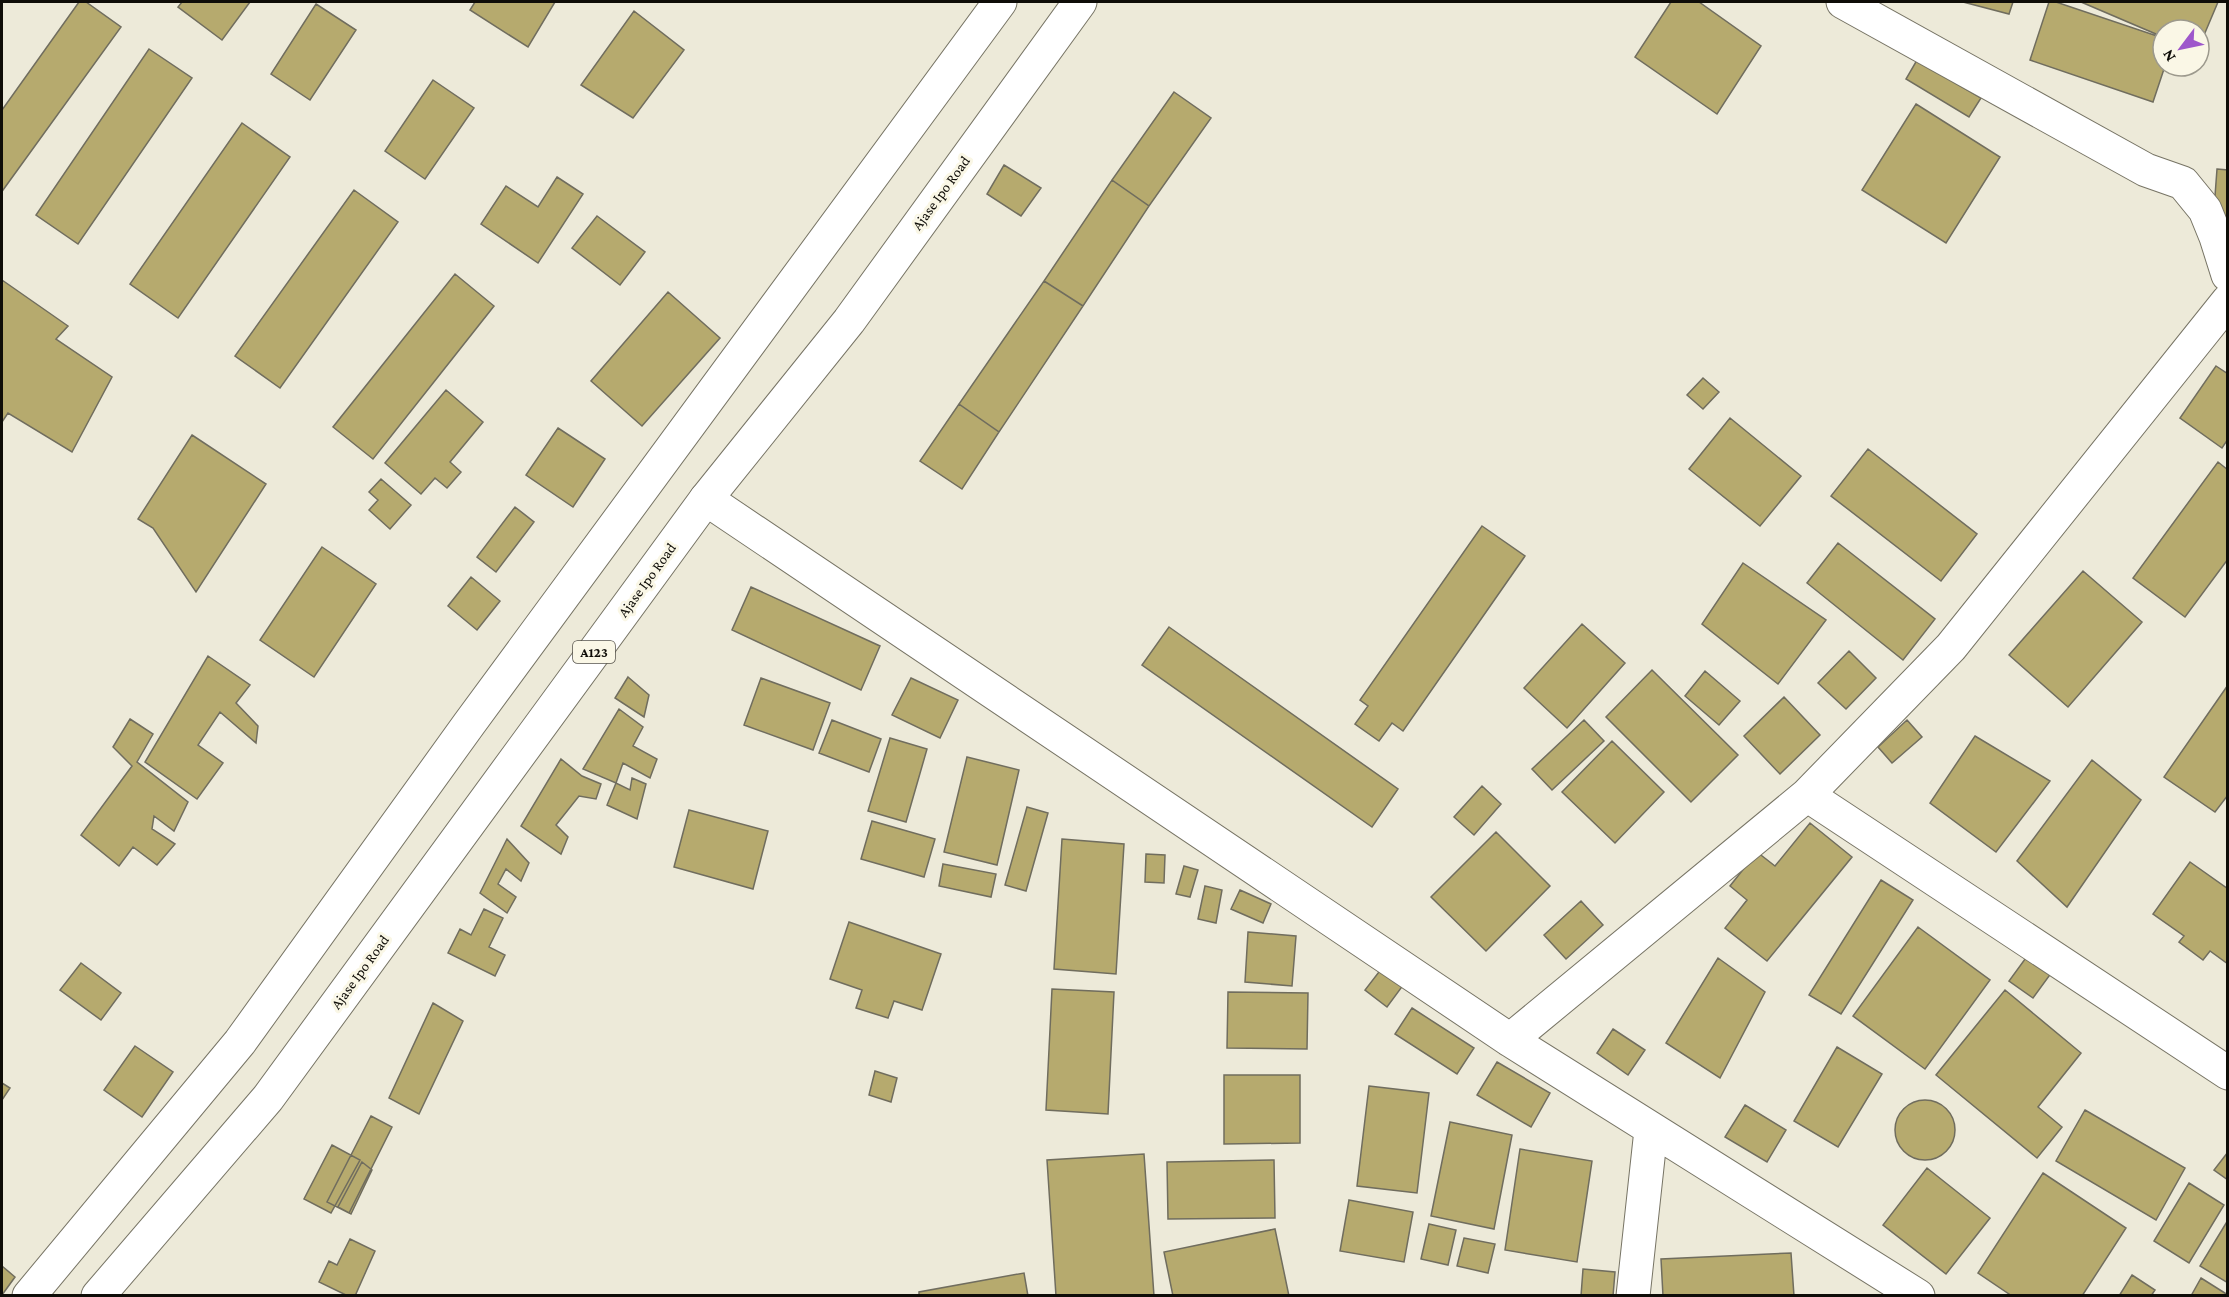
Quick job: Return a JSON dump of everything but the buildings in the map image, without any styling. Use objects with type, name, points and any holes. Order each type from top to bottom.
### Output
[{"type":"main road","points":[[29,1296],[240,1042],[476,715],[1000,2]]},
{"type":"main road","name":"Ajase Ipo Road","points":[[98,1296],[268,1098],[706,499],[849,321],[1080,2]]},
{"type":"main road","points":[[1843,2],[2146,170],[2183,183],[2205,210],[2228,275]]},
{"type":"main road","points":[[1510,1040],[1807,795],[1951,647],[2228,301]]},
{"type":"main road","points":[[706,499],[1510,1040],[1918,1296]]},
{"type":"main road","points":[[1807,795],[2228,1073]]},
{"type":"main road","points":[[1633,1296],[1651,1130]]}]
